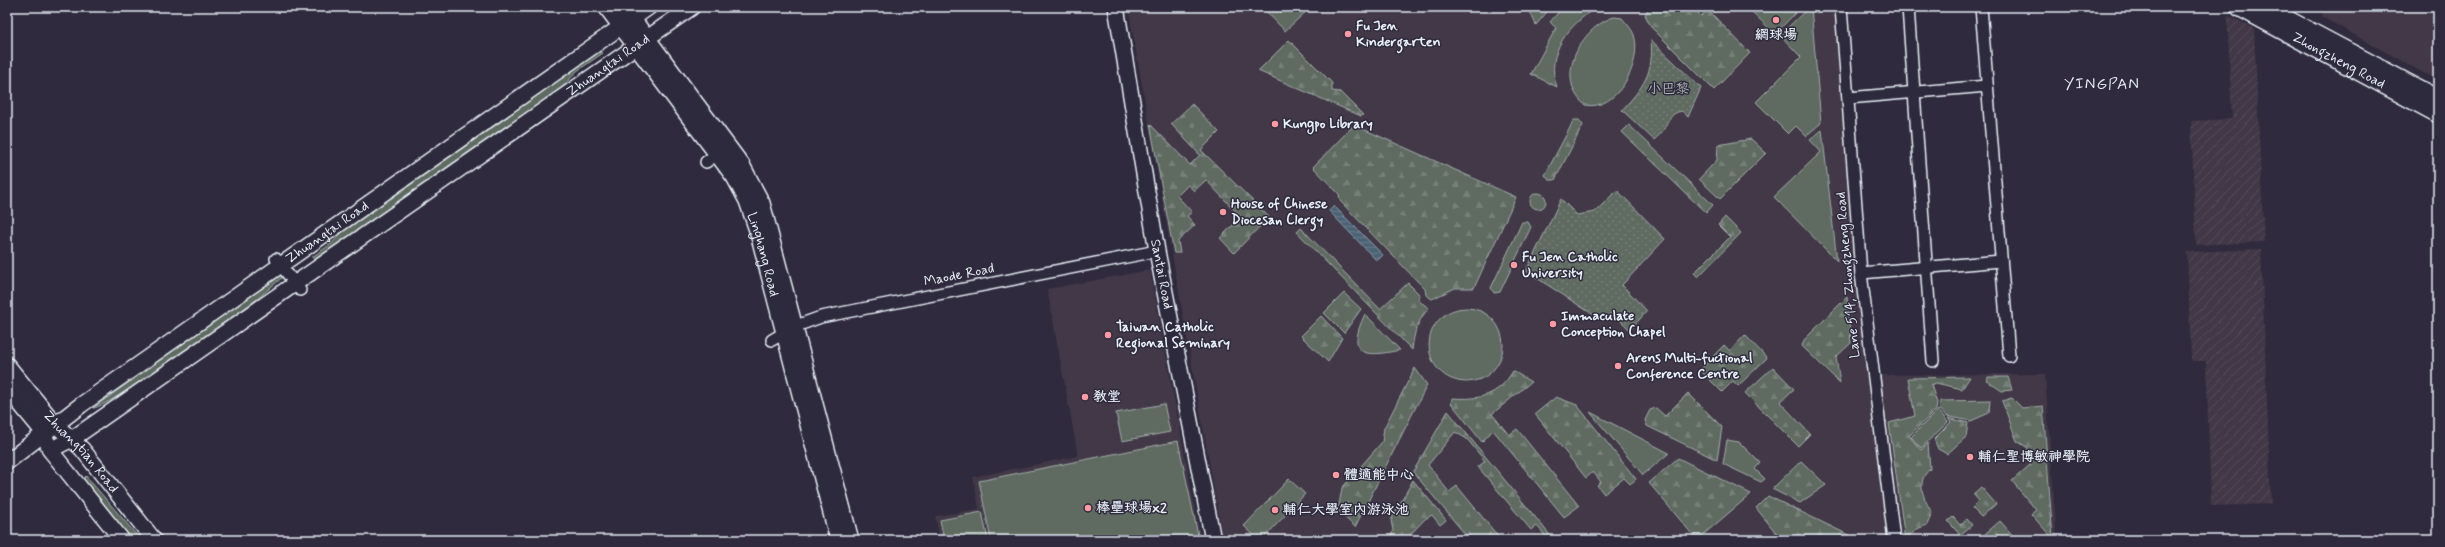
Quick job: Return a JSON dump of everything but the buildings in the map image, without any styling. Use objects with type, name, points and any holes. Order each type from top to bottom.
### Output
[{"type":"main road","name":"Zhongzheng Road","points":[[2239,7],[2438,114]]},
{"type":"main road","name":"Zhongzheng Road","points":[[2264,7],[2438,99]]},
{"type":"street","name":"Linghang Road","points":[[606,7],[626,17],[712,158],[741,189],[752,214],[838,540]]},
{"type":"street","name":"Zhuangtai Road","points":[[7,462],[278,262],[626,17],[650,7]]},
{"type":"street","name":"Zhuangtai Road","points":[[50,450],[72,439],[298,286],[692,7]]},
{"type":"street","name":"Santai Road","points":[[1116,7],[1157,251],[1213,540]]},
{"type":"street","name":"Lane 514, Zhongzheng Road","points":[[1841,7],[1861,273],[1894,540]]},
{"type":"street","points":[[1908,7],[1933,361]]},
{"type":"street","points":[[1981,7],[2009,356]]},
{"type":"street","name":"Linghang Road","points":[[642,42],[742,165],[756,188],[768,217],[784,333],[851,540]]},
{"type":"street","points":[[1848,98],[1988,86]]},
{"type":"street","name":"Maode Road","points":[[784,333],[822,317],[1157,251]]},
{"type":"street","points":[[1861,273],[2001,261]]},
{"type":"street","points":[[278,262],[298,286]]},
{"type":"street","name":"Zhuangtian Road","points":[[7,365],[50,429],[50,450],[122,540]]},
{"type":"street","name":"Zhuangtian Road","points":[[7,388],[50,429],[72,439],[154,540]]},
{"type":"shaded area","name":"Fu Jen Catholic University","points":[[1128,7],[1836,7],[1855,274],[1887,540],[1223,540]]},
{"type":"shaded area","points":[[2323,7],[2438,7],[2438,81],[2322,17]]},
{"type":"shaded area","points":[[2227,15],[2254,28],[2264,242],[2196,245],[2191,121],[2232,119]]},
{"type":"shaded area","points":[[2261,249],[2271,504],[2211,506],[2206,361],[2191,361],[2187,252]]},
{"type":"shaded area","points":[[1150,270],[1201,540],[940,540],[935,516],[979,509],[973,477],[1078,456],[1047,289]]},
{"type":"shaded area","name":"輔仁聖博敏神學院","points":[[2045,374],[2057,540],[1901,540],[1879,375]]},
{"type":"green space","points":[[1262,7],[1311,7],[1285,31]]},
{"type":"green space","points":[[1311,7],[1319,7],[1315,11]]},
{"type":"green space","points":[[1528,7],[1551,7],[1536,25]]},
{"type":"green space","points":[[1563,7],[1597,7],[1569,31],[1557,51],[1554,63],[1554,74],[1557,87],[1531,74],[1556,28],[1550,22]]},
{"type":"green space","points":[[1649,7],[1692,7],[1701,16],[1708,10],[1750,53],[1714,90],[1652,28],[1645,15]]},
{"type":"green space","points":[[1747,7],[1801,7],[1775,34]]},
{"type":"green space","points":[[1809,7],[1811,7],[1821,123],[1806,136],[1796,126],[1788,134],[1756,102],[1801,57],[1780,35]]},
{"type":"green space","points":[[1614,17],[1622,18],[1634,35],[1636,46],[1635,58],[1631,71],[1625,83],[1617,93],[1607,101],[1597,105],[1585,105],[1576,94],[1571,81],[1571,68],[1575,55],[1582,42],[1591,31]]},
{"type":"green space","points":[[1289,40],[1332,83],[1332,91],[1340,92],[1363,115],[1361,116],[1258,71]]},
{"type":"green space","name":"小巴黎","points":[[1651,40],[1701,88],[1688,117],[1682,111],[1674,114],[1662,132],[1654,140],[1622,110],[1642,86],[1646,78],[1651,61]]},
{"type":"green space","points":[[601,51],[603,53],[577,71],[561,89],[314,260],[312,257],[331,244],[347,227]]},
{"type":"green space","points":[[1192,104],[1219,132],[1201,150],[1269,217],[1234,253],[1220,238],[1241,217],[1206,180],[1194,191],[1188,185],[1177,196],[1192,212],[1187,216],[1195,225],[1178,241],[1180,253],[1174,253],[1150,124],[1190,165],[1200,155],[1171,124]]},
{"type":"green space","points":[[1574,120],[1579,120],[1583,125],[1555,180],[1549,180],[1545,175]]},
{"type":"green space","points":[[1354,125],[1516,197],[1474,288],[1455,288],[1432,299],[1426,295],[1425,289],[1340,201],[1339,194],[1313,167]]},
{"type":"green space","points":[[1629,125],[1713,205],[1706,213],[1622,132]]},
{"type":"green space","points":[[1822,130],[1837,261],[1774,197],[1821,152],[1810,140]]},
{"type":"green space","points":[[1751,139],[1766,153],[1720,199],[1699,179],[1717,160],[1718,145]]},
{"type":"green space","points":[[1617,190],[1665,239],[1622,285],[1647,311],[1630,330],[1612,312],[1603,321],[1526,271],[1561,199],[1577,215],[1595,212]]},
{"type":"green space","points":[[1538,193],[1544,195],[1546,201],[1544,207],[1538,209],[1532,207],[1530,201],[1532,195]]},
{"type":"green space","points":[[1725,217],[1741,233],[1698,277],[1694,273],[1730,237],[1718,225]]},
{"type":"green space","points":[[1522,222],[1528,222],[1531,227],[1500,292],[1494,293],[1491,288]]},
{"type":"green space","points":[[1301,228],[1380,309],[1408,283],[1419,294],[1419,301],[1429,308],[1417,328],[1412,350],[1297,232]]},
{"type":"green space","points":[[281,274],[283,277],[214,332],[119,396],[93,408]]},
{"type":"green space","points":[[1344,293],[1361,309],[1344,333],[1324,313]]},
{"type":"green space","points":[[1847,297],[1851,343],[1836,357],[1840,383],[1802,346],[1804,340]]},
{"type":"green space","points":[[1466,308],[1487,314],[1497,324],[1503,345],[1497,366],[1487,376],[1466,382],[1445,376],[1435,366],[1429,345],[1435,324],[1445,314]]},
{"type":"green space","points":[[1365,314],[1400,350],[1377,354],[1362,351],[1358,346],[1357,338],[1359,328]]},
{"type":"green space","points":[[1321,316],[1342,338],[1328,362],[1301,336]]},
{"type":"green space","points":[[1745,335],[1767,358],[1738,386],[1733,381],[1722,392],[1700,370],[1724,345],[1730,351]]},
{"type":"green space","points":[[1773,367],[1794,389],[1780,402],[1810,434],[1798,446],[1745,393]]},
{"type":"green space","points":[[1415,368],[1427,385],[1355,527],[1338,511],[1342,488],[1382,442],[1384,428]]},
{"type":"green space","points":[[1513,371],[1531,382],[1492,414],[1509,435],[1517,429],[1579,506],[1564,517],[1493,430],[1482,442],[1451,403],[1452,398],[1471,398],[1487,395],[1501,386]]},
{"type":"green space","points":[[1970,377],[1962,389],[1936,383],[1931,385],[1937,403],[1936,410],[1909,436],[1921,450],[1928,443],[1930,469],[1925,474],[1923,479],[1922,491],[1932,513],[1927,525],[1917,529],[1905,540],[1889,423],[1915,416],[1908,378]]},
{"type":"green space","points":[[1988,377],[2008,377],[2012,390],[2002,391],[1987,381]]},
{"type":"green space","points":[[1688,393],[1722,427],[1717,460],[1647,426],[1645,420],[1650,410],[1656,408],[1665,416]]},
{"type":"green space","points":[[1556,397],[1577,405],[1636,479],[1630,484],[1624,478],[1604,494],[1597,485],[1601,482],[1593,472],[1586,478],[1535,414]]},
{"type":"green space","points":[[2012,398],[2022,408],[2043,406],[2053,539],[2031,514],[2036,510],[2012,481],[2031,464],[2028,448],[2017,441],[2002,401]]},
{"type":"green space","points":[[1990,400],[1989,413],[1971,421],[1946,416],[1939,408],[1940,401]]},
{"type":"green space","points":[[1164,404],[1170,432],[1122,441],[1116,413]]},
{"type":"green space","points":[[1938,410],[1948,422],[1921,448],[1911,437]]},
{"type":"green space","points":[[1448,411],[1554,540],[1549,540],[1537,526],[1531,530],[1478,467],[1485,461],[1467,439],[1455,432],[1428,465],[1449,492],[1457,486],[1501,540],[1470,540],[1413,472]]},
{"type":"green space","points":[[1590,412],[1669,453],[1643,475]]},
{"type":"green space","points":[[1948,418],[1968,423],[1966,437],[1947,454],[1938,449],[1934,439],[1951,422]]},
{"type":"green space","points":[[1727,440],[1739,442],[1760,463],[1755,469],[1765,479],[1761,482],[1723,464]]},
{"type":"green space","name":"棒壘球場x2","points":[[1178,441],[1198,535],[1175,540],[991,540],[979,481]]},
{"type":"green space","points":[[1678,458],[1751,494],[1697,540],[1649,483]]},
{"type":"green space","points":[[1801,461],[1826,485],[1800,503],[1772,489]]},
{"type":"green space","points":[[86,476],[141,540],[131,540],[83,479]]},
{"type":"green space","name":"輔仁大學室內游泳池","points":[[1289,479],[1305,494],[1262,540],[1259,540],[1244,526]]},
{"type":"green space","points":[[1413,480],[1446,520],[1440,525],[1432,515],[1425,519],[1405,540],[1389,540],[1393,531],[1391,520]]},
{"type":"green space","points":[[1981,487],[1996,504],[1981,517],[1972,508],[1979,501],[1973,494]]},
{"type":"green space","points":[[1768,496],[1859,540],[1782,540],[1756,508]]},
{"type":"green space","points":[[982,512],[988,540],[944,540],[940,520]]},
{"type":"green space","points":[[1953,517],[1960,525],[1967,519],[1972,525],[1960,535],[1948,521]]},
{"type":"green space","points":[[2000,521],[2017,540],[1978,540]]},
{"type":"water","points":[[1334,206],[1383,255],[1377,261],[1329,211]]},
{"type":"place","name":"網球場","points":[[1776,20]]},
{"type":"place","name":"Fu Jen Kindergarten","points":[[1348,34]]},
{"type":"place","name":"Kungpo Library","points":[[1275,124]]},
{"type":"place","name":"House of Chinese Diocesan Clergy","points":[[1223,212]]},
{"type":"place","name":"Fu Jen Catholic University","points":[[1514,265]]},
{"type":"place","name":"Immaculate Conception Chapel","points":[[1553,324]]},
{"type":"place","name":"Taiwan Catholic Regional Seminary","points":[[1108,335]]},
{"type":"place","name":"Arens Multi-fuctional Conference Centre","points":[[1618,366]]},
{"type":"place","name":"教堂","points":[[1085,397]]},
{"type":"place","name":"輔仁聖博敏神學院","points":[[1970,457]]},
{"type":"place","name":"體適能中心","points":[[1336,475]]},
{"type":"place","name":"棒壘球場x2","points":[[1088,508]]},
{"type":"place","name":"輔仁大學室內游泳池","points":[[1275,510]]},
{"type":"district","name":"YINGPAN","points":[[2102,84]]}]
